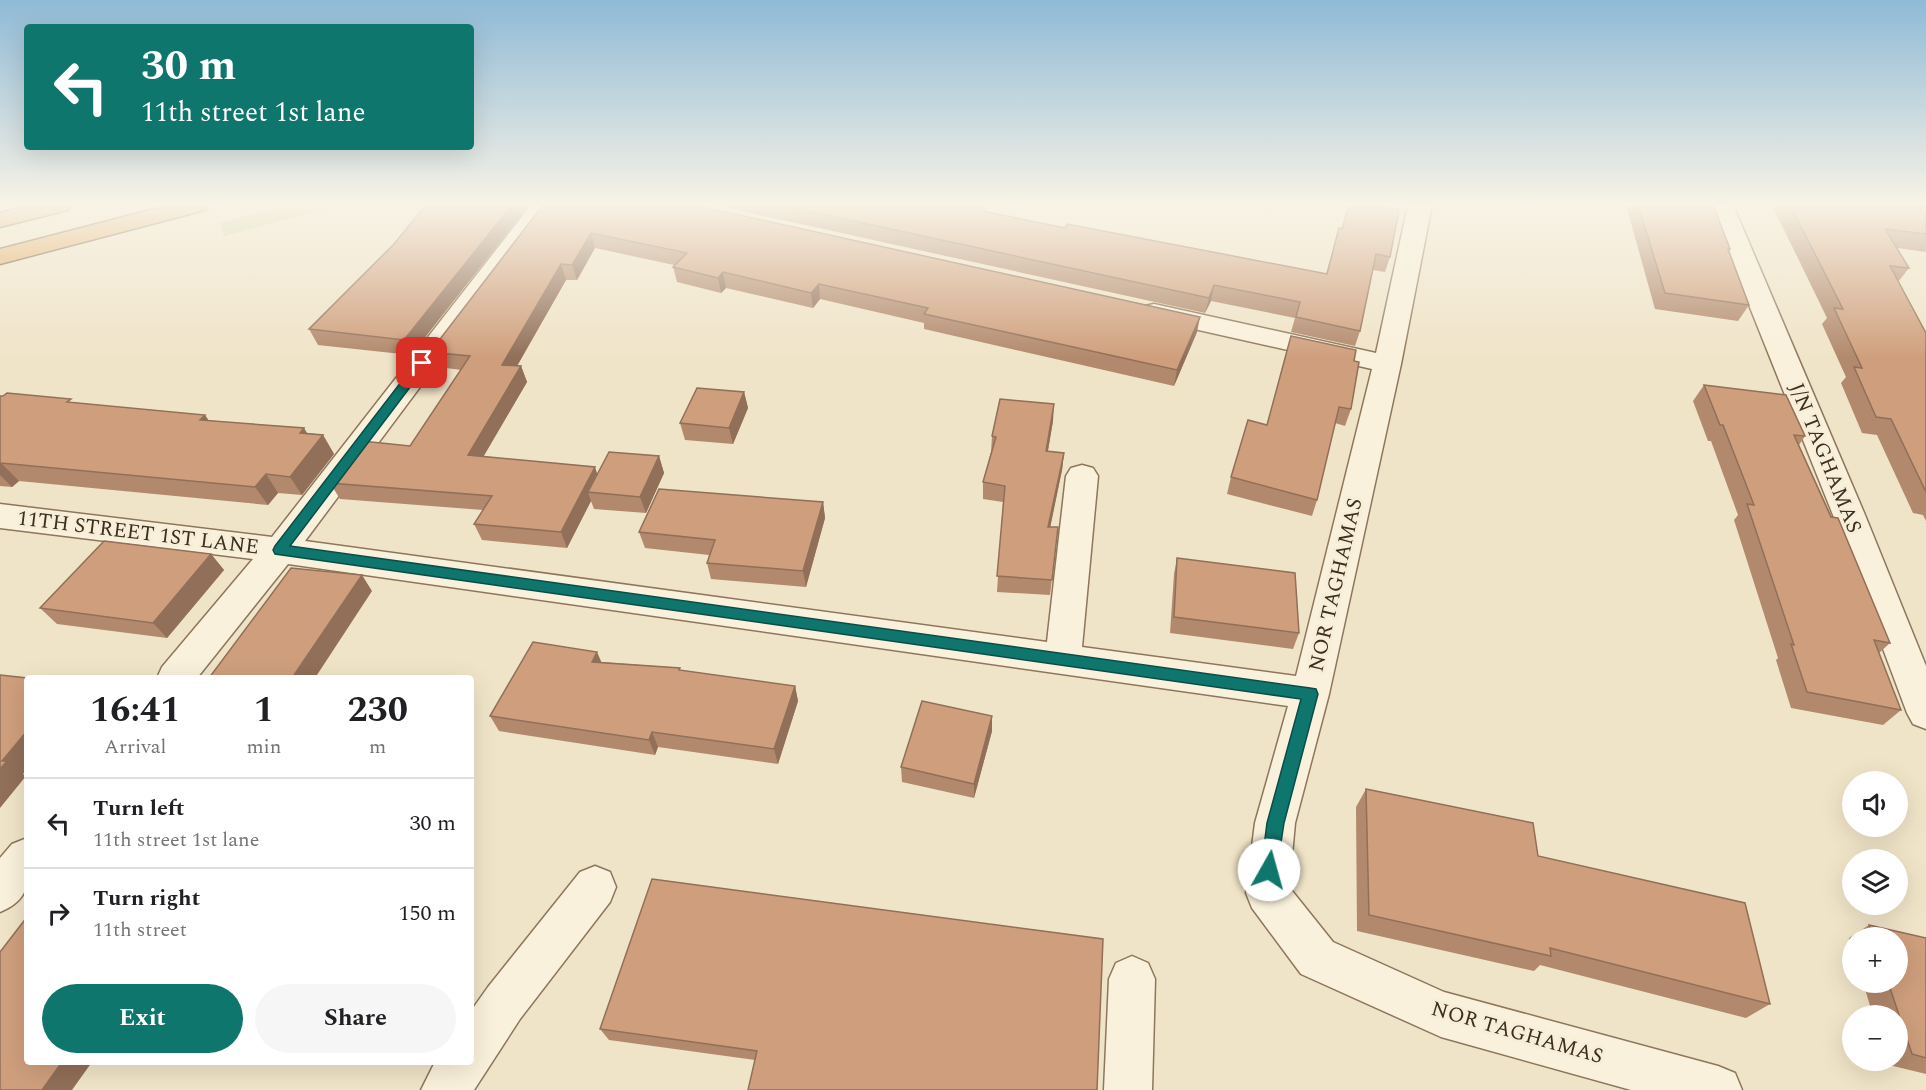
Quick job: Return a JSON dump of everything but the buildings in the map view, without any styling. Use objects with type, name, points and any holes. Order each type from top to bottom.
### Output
[{"type":"street","points":[[177,675],[280,550],[503,256]]},
{"type":"street","name":"NOR TAGHAMAS","points":[[1409,256],[1387,364],[1310,694],[1275,823],[1266,893],[1317,958],[1441,1014],[1718,1090]]},
{"type":"street","name":"J/N TAGHAMAS","points":[[1742,256],[1849,515],[1926,713]]},
{"type":"street","points":[[1130,306],[1387,364]]},
{"type":"street","points":[[1063,661],[1082,476]]},
{"type":"street","name":"11TH STREET 1ST LANE","points":[[0,516],[280,550],[1310,694]]},
{"type":"street","points":[[0,891],[24,862]]},
{"type":"street","points":[[474,1048],[504,1004],[595,887]]},
{"type":"street","points":[[1128,1090],[1132,979]]},
{"type":"street","points":[[445,1090],[462,1065]]},
{"type":"route","points":[[422,363],[280,550],[1310,694],[1275,823],[1269,870]]}]
